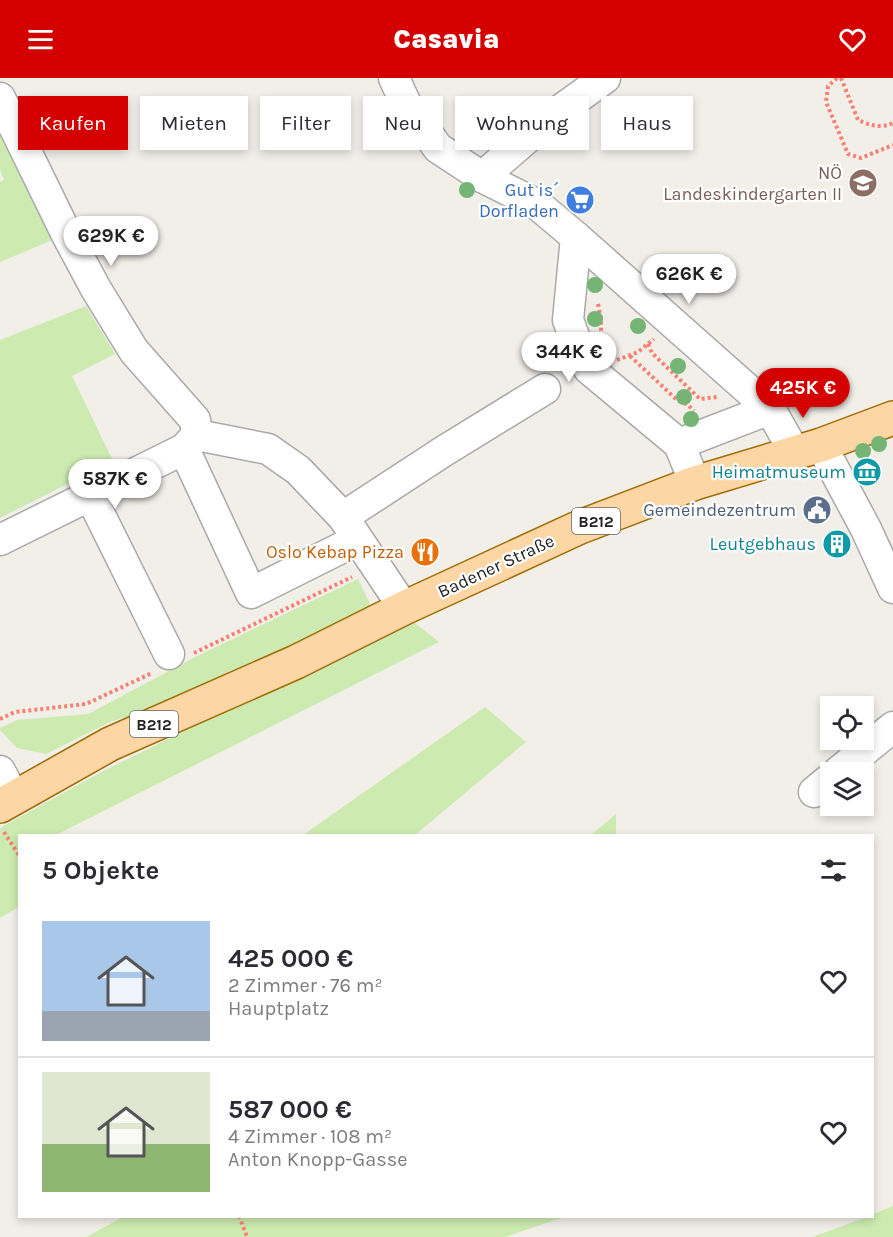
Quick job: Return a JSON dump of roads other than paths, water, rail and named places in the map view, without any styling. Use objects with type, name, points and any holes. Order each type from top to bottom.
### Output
[{"type":"main road","name":"Badener Straße","points":[[404,609],[580,527],[695,483],[808,449],[893,418]]},
{"type":"main road","name":"B212","points":[[4,800],[110,744],[296,662],[404,609]]},
{"type":"street","points":[[394,78],[405,102],[438,148],[482,177],[538,205],[770,409],[808,449],[866,529],[893,588]]},
{"type":"street","points":[[482,177],[555,114],[605,78]]},
{"type":"street","points":[[0,98],[96,289],[134,351],[195,420],[190,442],[251,593],[345,531],[444,451],[545,389]]},
{"type":"street","points":[[576,237],[568,320],[581,355],[589,369],[679,444],[695,483]]},
{"type":"street","points":[[679,444],[770,409]]},
{"type":"street","points":[[0,540],[190,442],[268,449],[298,470],[404,609]]},
{"type":"street","points":[[90,495],[169,654]]},
{"type":"street","points":[[850,762],[893,727]]},
{"type":"place","name":"NÖ Landeskindergarten II","points":[[863,183]]},
{"type":"place","name":"Gut is´ Dorfladen","points":[[580,200]]},
{"type":"place","name":"Heimatmuseum","points":[[867,472]]},
{"type":"place","name":"Gemeindezentrum","points":[[817,510]]},
{"type":"place","name":"Leutgebhaus","points":[[837,544]]},
{"type":"place","name":"Oslo Kebap Pizza","points":[[425,552]]}]
